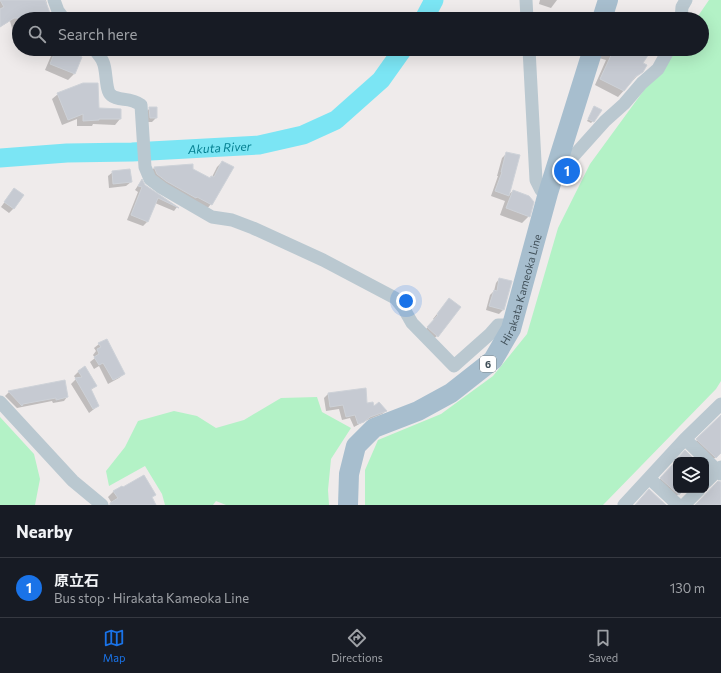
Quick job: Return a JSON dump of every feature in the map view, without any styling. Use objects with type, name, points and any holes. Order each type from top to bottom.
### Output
[{"type":"main road","points":[[604,12],[608,0]]},
{"type":"main road","name":"Hirakata Kameoka Line","points":[[348,505],[349,474],[356,446],[374,428],[418,411],[451,393],[493,360],[511,329],[548,193],[591,56]]},
{"type":"street","points":[[54,0],[59,12]]},
{"type":"street","points":[[526,0],[527,12]]},
{"type":"street","points":[[682,12],[682,7],[686,0]]},
{"type":"street","points":[[99,56],[103,61],[108,90],[111,95],[135,100],[141,105],[145,167],[150,179],[162,188],[212,217],[232,220],[253,228],[323,260],[396,298],[412,322],[454,366],[498,325],[504,325],[511,329]]},
{"type":"street","points":[[529,56],[536,180],[541,190],[548,193]]},
{"type":"street","points":[[558,162],[570,160],[605,121],[624,104],[642,83],[658,69],[665,56]]},
{"type":"street","points":[[0,402],[73,481],[102,505]]},
{"type":"street","points":[[624,505],[721,404]]},
{"type":"street","points":[[685,440],[720,471],[709,480]]},
{"type":"street","points":[[650,478],[678,505]]},
{"type":"street","points":[[684,505],[695,493]]},
{"type":"green space","points":[[709,0],[721,0],[721,381],[716,389],[603,505],[365,505],[365,470],[378,440],[441,414],[493,376],[527,334],[558,228],[590,164],[669,56],[709,56],[709,12],[701,12]]},
{"type":"green space","points":[[317,397],[322,412],[351,428],[331,459],[328,490],[329,505],[226,505],[216,501],[213,505],[165,505],[162,494],[145,466],[109,486],[106,471],[125,447],[138,421],[174,411],[197,416],[216,428],[244,420],[281,398]]},
{"type":"green space","points":[[0,417],[34,454],[40,479],[35,505],[0,505]]},
{"type":"building","points":[[0,0],[45,0],[50,12],[12,12],[12,19],[0,27],[0,9],[4,7]]},
{"type":"building","points":[[53,56],[82,57],[75,74],[50,64]]},
{"type":"building","points":[[611,56],[648,56],[643,63],[647,65],[643,72],[636,76],[624,91],[600,79]]},
{"type":"building","points":[[83,83],[98,83],[99,108],[121,109],[121,119],[83,121],[83,114],[68,120],[57,93]]},
{"type":"building","points":[[594,106],[602,110],[594,122],[588,119]]},
{"type":"building","points":[[149,107],[157,107],[157,118],[150,118]]},
{"type":"building","points":[[506,152],[520,155],[509,196],[495,191],[502,172]]},
{"type":"building","points":[[222,161],[234,167],[212,205],[166,181],[157,174],[154,167],[193,164],[193,169],[210,178],[211,176],[214,177]]},
{"type":"building","points":[[130,169],[132,182],[113,184],[112,171]]},
{"type":"building","points":[[142,179],[145,185],[179,208],[158,198],[148,222],[131,215],[142,187],[138,186]]},
{"type":"building","points":[[14,188],[24,195],[14,209],[4,202]]},
{"type":"building","points":[[513,190],[529,196],[534,202],[530,217],[506,208]]},
{"type":"building","points":[[499,278],[512,281],[504,310],[489,306],[494,290],[497,291]]},
{"type":"building","points":[[449,298],[461,307],[438,337],[427,327],[438,315],[437,314]]},
{"type":"building","points":[[107,339],[125,374],[113,380],[103,363],[99,365],[94,357],[99,354],[97,349],[101,347],[98,343]]},
{"type":"building","points":[[85,366],[97,386],[91,389],[99,406],[93,409],[75,378],[82,377],[78,371]]},
{"type":"building","points":[[65,380],[68,397],[56,400],[56,398],[23,404],[22,406],[8,391]]},
{"type":"building","points":[[366,388],[367,403],[373,402],[374,406],[379,402],[387,411],[370,417],[364,422],[358,424],[355,415],[346,417],[343,405],[330,407],[328,393]]},
{"type":"building","points":[[721,415],[721,453],[716,458],[696,439]]},
{"type":"building","points":[[685,450],[692,457],[679,457]]},
{"type":"building","points":[[673,464],[673,490],[660,478]]},
{"type":"building","points":[[144,475],[156,495],[152,497],[156,505],[110,505],[110,503],[118,498],[113,491]]},
{"type":"building","points":[[718,481],[721,482],[721,505],[695,505],[706,493],[709,493],[709,490]]},
{"type":"building","points":[[649,489],[666,505],[635,505]]},
{"type":"waterway","name":"Akuta River","points":[[428,12],[434,0]]},
{"type":"waterway","name":"Akuta River","points":[[0,158],[67,153],[132,152],[259,145],[303,135],[336,120],[381,80],[398,56]]},
{"type":"place","name":"原立石","points":[[567,171]]}]
